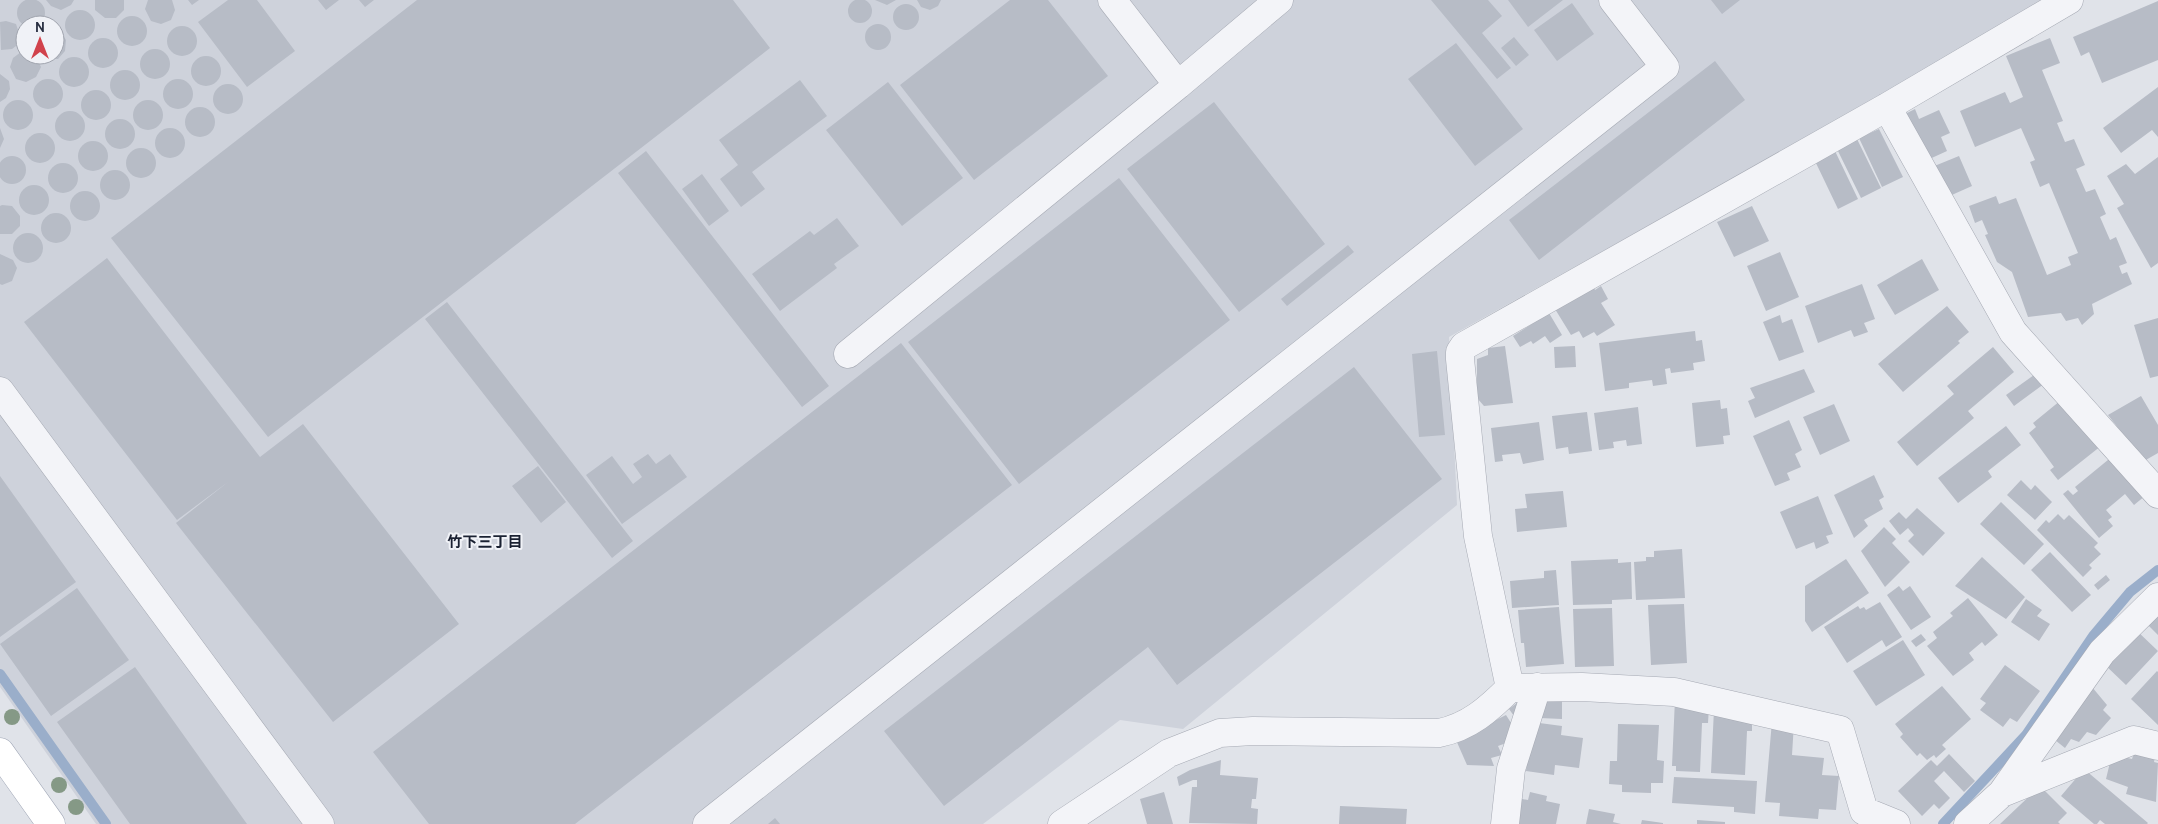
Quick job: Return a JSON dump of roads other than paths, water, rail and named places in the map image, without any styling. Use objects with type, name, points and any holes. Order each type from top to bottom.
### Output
[{"type":"main road","points":[[0,752],[50,824]]},
{"type":"street","points":[[1112,0],[1178,85]]},
{"type":"street","points":[[848,354],[1178,85],[1279,0]]},
{"type":"street","points":[[707,824],[1665,67],[1613,0]]},
{"type":"street","points":[[1510,688],[1478,536],[1460,352],[1474,338],[1887,107],[2069,0]]},
{"type":"street","points":[[1887,107],[2013,332],[2158,494]]},
{"type":"street","points":[[0,392],[320,824]]},
{"type":"street","points":[[1968,824],[2002,793],[2102,652],[2158,598]]},
{"type":"street","points":[[1505,824],[1511,769],[1537,687]]},
{"type":"street","points":[[1062,824],[1168,753],[1220,733],[1253,731],[1439,733],[1467,724],[1490,708],[1510,688],[1537,687],[1674,692],[1840,730],[1856,818],[1896,824]]},
{"type":"street","points":[[2002,793],[2134,740],[2158,746]]},
{"type":"waterway","points":[[1943,824],[2026,735],[2093,636],[2130,592],[2158,570]]},
{"type":"waterway","points":[[0,674],[106,824]]},
{"type":"district","name":"竹下三丁目","points":[[485,542]]}]
